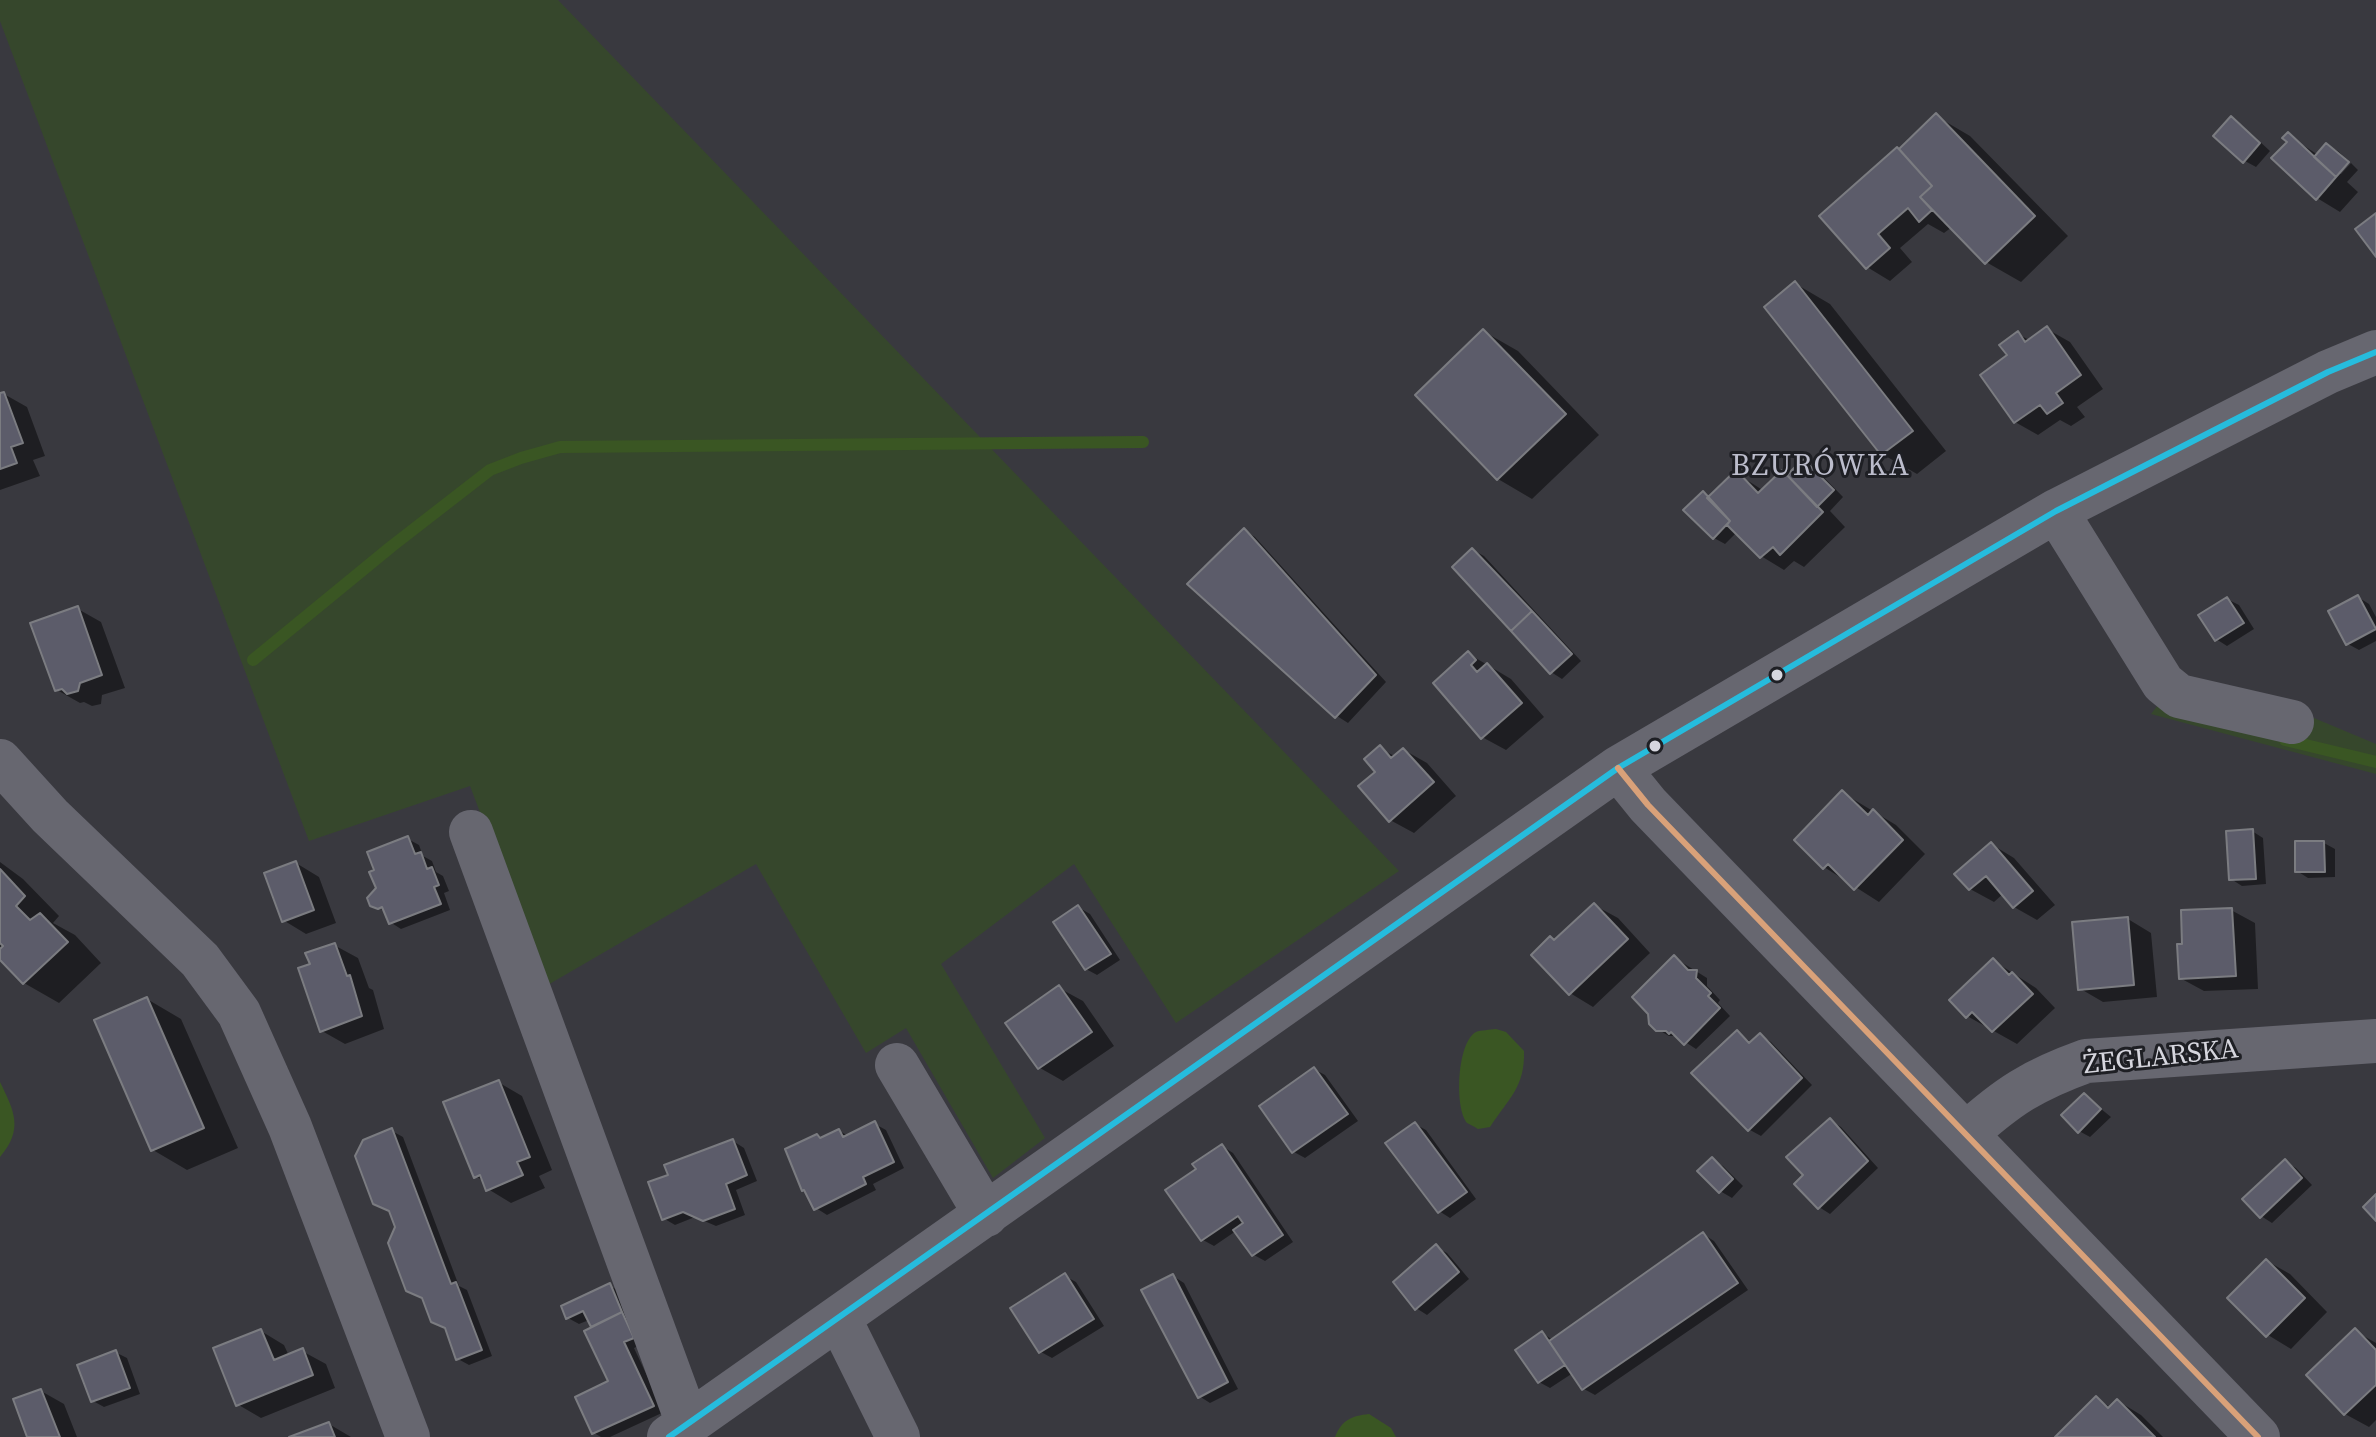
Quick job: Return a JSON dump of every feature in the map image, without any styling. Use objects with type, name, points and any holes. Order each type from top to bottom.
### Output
[{"type":"street","points":[[471,832],[679,1431],[1618,768],[2056,511],[2328,372],[2376,352]]},
{"type":"street","points":[[2056,511],[2163,683],[2179,696],[2292,722]]},
{"type":"street","points":[[0,761],[50,816],[200,960],[239,1013],[290,1127],[408,1437]]},
{"type":"street","points":[[1618,768],[1648,805],[2258,1437]]},
{"type":"street","name":"ŻEGLARSKA","points":[[1966,1134],[2001,1102],[2046,1075],[2086,1061],[2376,1041]]},
{"type":"street","points":[[897,1065],[986,1215]]},
{"type":"street","points":[[839,1318],[898,1437]]},
{"type":"shaded area","points":[[0,0],[558,0],[1399,871],[1176,1023],[1074,864],[941,964],[1045,1138],[993,1178],[906,1028],[866,1053],[756,864],[546,986],[470,786],[309,841],[0,21]]},
{"type":"shaded area","points":[[2161,701],[2280,732],[2314,718],[2376,744],[2376,774],[2151,714]]},
{"type":"shaded area","points":[[1496,1029],[1506,1032],[1524,1051],[1524,1063],[1519,1083],[1490,1127],[1478,1129],[1467,1123],[1460,1104],[1461,1061],[1470,1038],[1476,1032]]},
{"type":"shaded area","points":[[0,1082],[12,1111],[14,1129],[0,1157]]},
{"type":"shaded area","points":[[1369,1414],[1391,1428],[1396,1437],[1335,1437],[1348,1420]]},
{"type":"building","points":[[1936,113],[2035,216],[1985,264],[1920,197],[1932,186],[1899,149]]},
{"type":"building","points":[[2231,116],[2260,143],[2243,163],[2213,136]]},
{"type":"building","points":[[2288,132],[2336,177],[2316,200],[2271,158],[2287,142],[2282,138]]},
{"type":"building","points":[[2326,143],[2349,162],[2336,177],[2314,157]]},
{"type":"building","points":[[1897,147],[1932,186],[1920,197],[1932,210],[1919,222],[1908,208],[1878,234],[1890,248],[1866,269],[1819,216]]},
{"type":"building","points":[[2376,213],[2376,257],[2355,229]]},
{"type":"building","points":[[1795,281],[1913,431],[1881,455],[1764,307]]},
{"type":"building","points":[[2047,326],[2081,375],[2056,393],[2063,403],[2047,414],[2040,405],[2014,423],[1980,375],[2007,355],[1999,345],[2018,331],[2025,342]]},
{"type":"building","points":[[1483,329],[1566,414],[1497,480],[1415,395]]},
{"type":"building","points":[[4,392],[23,443],[11,447],[17,463],[0,469],[0,393]]},
{"type":"building","points":[[1803,459],[1834,490],[1817,507],[1787,475]]},
{"type":"building","points":[[1736,470],[1758,493],[1782,470],[1823,512],[1780,555],[1773,547],[1760,558],[1727,525],[1730,521],[1707,498]]},
{"type":"building","points":[[1703,491],[1730,521],[1713,539],[1683,510]]},
{"type":"building","points":[[1244,528],[1376,675],[1335,718],[1187,584]]},
{"type":"building","points":[[1472,548],[1532,611],[1511,631],[1452,567]]},
{"type":"building","points":[[2358,595],[2376,629],[2346,645],[2328,611]]},
{"type":"building","points":[[2227,597],[2244,623],[2215,641],[2198,615]]},
{"type":"building","points":[[78,606],[102,675],[80,683],[78,691],[67,694],[62,689],[55,691],[30,623]]},
{"type":"building","points":[[1532,611],[1572,654],[1550,674],[1511,631]]},
{"type":"building","points":[[1468,651],[1476,660],[1471,665],[1477,672],[1487,663],[1522,703],[1481,739],[1433,683]]},
{"type":"building","points":[[1380,745],[1391,758],[1403,748],[1434,782],[1389,822],[1358,786],[1375,772],[1364,759]]},
{"type":"building","points":[[1842,790],[1868,815],[1873,809],[1903,840],[1854,890],[1828,864],[1823,869],[1794,840]]},
{"type":"building","points":[[2253,829],[2256,879],[2229,880],[2226,831]]},
{"type":"building","points":[[408,836],[415,854],[421,852],[427,869],[432,867],[439,885],[434,887],[441,904],[389,924],[382,907],[370,906],[367,898],[376,888],[369,872],[374,870],[367,852]]},
{"type":"building","points":[[2295,841],[2324,841],[2325,872],[2295,872]]},
{"type":"building","points":[[1991,842],[2033,891],[2013,908],[1986,876],[1969,890],[1954,874]]},
{"type":"building","points":[[296,861],[314,910],[282,922],[264,873]]},
{"type":"building","points":[[0,869],[25,896],[16,906],[30,920],[40,913],[68,942],[23,984],[0,960],[3,946],[0,943]]},
{"type":"building","points":[[1594,903],[1628,939],[1569,995],[1531,955],[1550,936],[1554,940]]},
{"type":"building","points":[[1078,905],[1111,954],[1085,970],[1053,922]]},
{"type":"building","points":[[2232,908],[2236,976],[2179,979],[2177,944],[2182,944],[2181,910]]},
{"type":"building","points":[[2128,917],[2134,985],[2078,990],[2072,922]]},
{"type":"building","points":[[335,943],[347,976],[350,975],[362,1016],[320,1032],[298,968],[310,964],[305,953]]},
{"type":"building","points":[[1674,955],[1688,970],[1697,970],[1696,978],[1720,1008],[1684,1045],[1671,1032],[1656,1031],[1649,1024],[1648,1014],[1632,997]]},
{"type":"building","points":[[1993,958],[2033,994],[1992,1032],[1972,1012],[1966,1018],[1949,1000]]},
{"type":"building","points":[[1059,985],[1092,1032],[1038,1069],[1005,1023]]},
{"type":"building","points":[[147,997],[204,1128],[151,1151],[94,1020]]},
{"type":"building","points":[[1737,1030],[1749,1043],[1760,1033],[1802,1078],[1748,1131],[1691,1073]]},
{"type":"building","points":[[1314,1067],[1348,1114],[1292,1153],[1259,1106]]},
{"type":"building","points":[[499,1080],[530,1157],[517,1162],[523,1175],[486,1191],[480,1175],[474,1178],[443,1102]]},
{"type":"building","points":[[2084,1093],[2101,1109],[2078,1133],[2061,1115]]},
{"type":"building","points":[[1830,1118],[1868,1161],[1818,1209],[1794,1184],[1803,1175],[1786,1157]]},
{"type":"building","points":[[875,1121],[894,1162],[863,1177],[866,1184],[814,1210],[802,1191],[785,1149],[817,1134],[820,1138],[839,1129],[843,1137]]},
{"type":"building","points":[[1415,1122],[1467,1192],[1438,1213],[1385,1143]]},
{"type":"building","points":[[392,1128],[451,1284],[456,1282],[482,1350],[456,1360],[445,1328],[431,1322],[422,1298],[406,1291],[388,1243],[395,1227],[389,1211],[373,1204],[355,1156],[363,1140]]},
{"type":"building","points":[[733,1139],[747,1175],[726,1184],[735,1209],[703,1221],[683,1212],[662,1220],[648,1182],[668,1175],[664,1165]]},
{"type":"building","points":[[1222,1144],[1283,1235],[1252,1256],[1233,1230],[1243,1223],[1238,1216],[1201,1241],[1165,1190],[1196,1169],[1192,1164]]},
{"type":"building","points":[[1712,1157],[1733,1179],[1719,1193],[1697,1171]]},
{"type":"building","points":[[2285,1159],[2302,1178],[2260,1218],[2242,1199]]},
{"type":"building","points":[[2376,1194],[2376,1221],[2363,1207]]},
{"type":"building","points":[[1703,1232],[1738,1283],[1582,1390],[1549,1341]]},
{"type":"building","points":[[1436,1244],[1459,1272],[1415,1310],[1393,1282]]},
{"type":"building","points":[[2266,1259],[2305,1298],[2266,1337],[2227,1298]]},
{"type":"building","points":[[1065,1273],[1094,1319],[1039,1353],[1010,1308]]},
{"type":"building","points":[[1173,1274],[1228,1382],[1198,1398],[1141,1290]]},
{"type":"building","points":[[610,1283],[622,1312],[591,1327],[583,1311],[566,1319],[561,1306]]},
{"type":"building","points":[[622,1312],[634,1338],[624,1342],[654,1406],[592,1434],[575,1397],[608,1381],[584,1331]]},
{"type":"building","points":[[2355,1328],[2376,1350],[2376,1385],[2344,1415],[2306,1375]]},
{"type":"building","points":[[261,1329],[274,1360],[303,1348],[313,1375],[236,1406],[213,1348]]},
{"type":"building","points":[[1542,1331],[1565,1365],[1538,1383],[1515,1350]]},
{"type":"building","points":[[116,1350],[130,1388],[91,1402],[77,1365]]},
{"type":"building","points":[[41,1389],[60,1437],[27,1437],[13,1399]]},
{"type":"building","points":[[2096,1396],[2108,1408],[2117,1399],[2155,1437],[2055,1437]]},
{"type":"building","points":[[329,1422],[335,1437],[289,1437]]},
{"type":"waterway","points":[[253,660],[490,470],[560,447],[1143,442]]},
{"type":"waterway","points":[[2285,740],[2376,762]]},
{"type":"transit line","points":[[669,1437],[1618,768],[2056,511],[2328,372],[2376,352]]},
{"type":"transit line","points":[[1618,768],[1648,805],[2258,1437]]},
{"type":"district","name":"BZURÓWKA","points":[[1821,467]]}]
